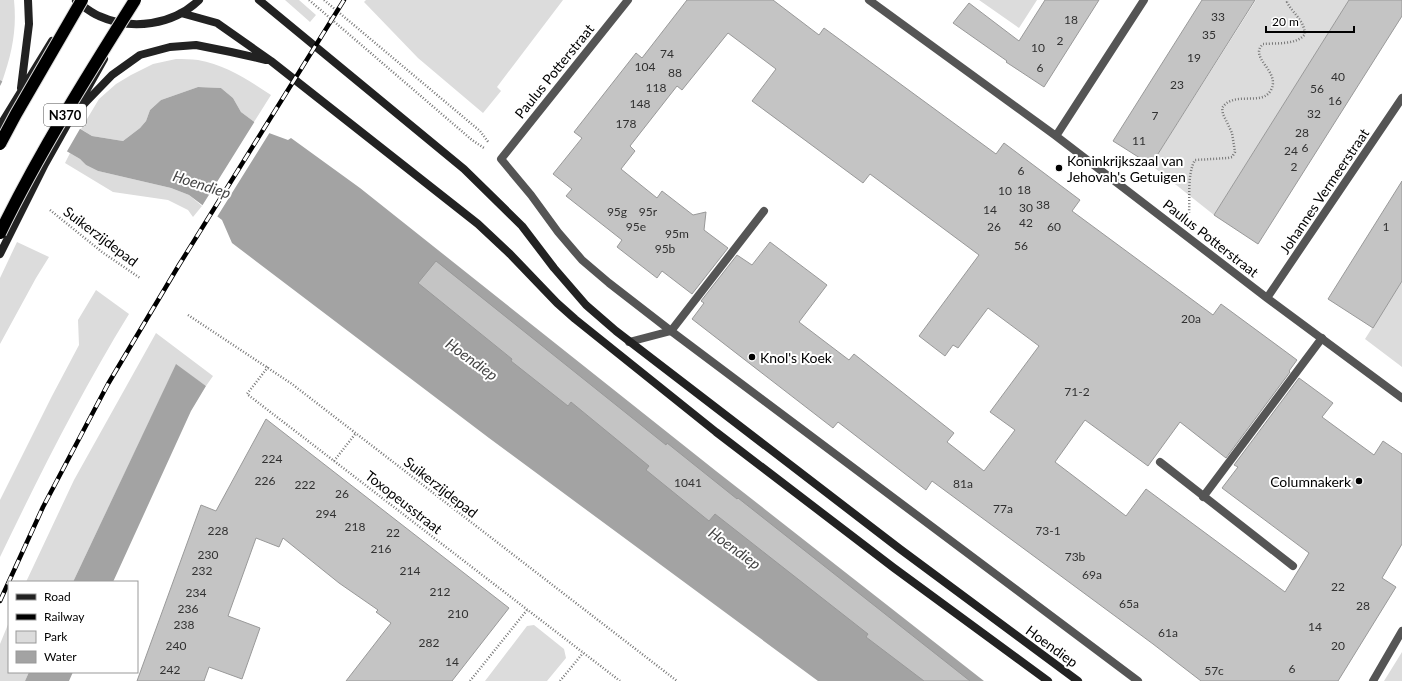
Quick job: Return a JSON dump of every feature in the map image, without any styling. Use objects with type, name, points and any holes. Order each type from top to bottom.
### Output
[{"type":"highway","name":"N370","points":[[0,144],[78,0]]},
{"type":"highway","name":"N370","points":[[0,233],[46,147],[135,0]]},
{"type":"main road","points":[[20,91],[29,24],[28,0]]},
{"type":"main road","points":[[0,126],[20,91],[78,0],[98,16],[124,24],[144,24],[163,21],[181,13],[199,0]]},
{"type":"main road","name":"Hoendiep","points":[[259,0],[464,169],[522,226],[554,268],[586,305],[629,342],[900,549],[1078,681]]},
{"type":"main road","points":[[181,13],[217,23],[271,62],[478,224],[510,254],[557,303],[710,427],[894,568],[1048,681]]},
{"type":"main road","points":[[0,254],[45,164],[124,24]]},
{"type":"main road","points":[[74,115],[112,75],[140,55],[170,46],[196,45],[271,62]]},
{"type":"street","name":"Paulus Potterstraat","points":[[501,159],[628,0]]},
{"type":"street","name":"Paulus Potterstraat","points":[[868,0],[1056,136],[1267,298],[1402,398]]},
{"type":"street","points":[[1056,136],[1144,0]]},
{"type":"street","name":"Johannes Vermeerstraat","points":[[1267,298],[1402,98]]},
{"type":"street","name":"Hoendiep","points":[[501,159],[531,195],[558,232],[582,260],[609,283],[1138,681]]},
{"type":"street","points":[[629,342],[671,331],[764,211]]},
{"type":"street","points":[[1203,497],[1322,338]]},
{"type":"street","points":[[1160,462],[1293,566]]},
{"type":"street","points":[[1372,681],[1402,631]]},
{"type":"path","points":[[309,0],[472,140],[501,159]]},
{"type":"path","points":[[324,0],[480,131],[501,159]]},
{"type":"path","points":[[1189,238],[1190,176],[1192,164],[1195,160],[1228,158],[1235,152],[1232,133],[1223,114],[1222,108],[1225,103],[1234,99],[1259,98],[1266,96],[1270,92],[1273,86],[1273,80],[1258,53],[1259,47],[1263,44],[1296,41],[1302,39],[1305,34],[1303,24],[1290,8],[1287,2],[1288,0]]},
{"type":"path","name":"Suikerzijdepad","points":[[50,210],[102,252],[140,278]]},
{"type":"path","name":"Suikerzijdepad","points":[[188,315],[292,384],[677,681]]},
{"type":"path","name":"Toxopeusstraat","points":[[268,367],[246,394],[620,681]]},
{"type":"path","points":[[334,461],[356,433]]},
{"type":"path","points":[[470,681],[527,610]]},
{"type":"path","points":[[560,681],[583,652]]},
{"type":"green space","points":[[0,0],[14,0],[15,11],[13,41],[9,61],[2,82],[0,80]]},
{"type":"green space","points":[[285,0],[299,0],[316,15],[310,22]]},
{"type":"green space","points":[[366,0],[563,0],[497,87],[501,91],[483,113],[418,58],[364,2]]},
{"type":"green space","points":[[979,0],[1037,0],[1019,28]]},
{"type":"green space","points":[[1256,0],[1349,0],[1214,215],[1151,165]]},
{"type":"green space","points":[[176,59],[198,60],[218,65],[271,95],[254,122],[241,112],[233,98],[221,88],[198,87],[161,100],[150,110],[146,121],[140,128],[123,141],[92,136],[81,129],[99,99],[116,84],[153,64]]},
{"type":"green space","points":[[70,153],[86,165],[98,171],[171,188],[189,195],[202,206],[193,217],[188,210],[168,200],[113,192],[65,163]]},
{"type":"green space","points":[[17,242],[49,257],[0,344],[0,278]]},
{"type":"green space","points":[[1402,281],[1402,367],[1365,339]]},
{"type":"green space","points":[[96,290],[129,314],[94,373],[30,495],[0,557],[0,500],[79,345],[78,320]]},
{"type":"green space","points":[[156,333],[213,376],[206,386],[176,365],[73,581],[26,581],[74,480]]},
{"type":"green space","points":[[8,624],[8,673],[29,673],[25,681],[0,681],[0,644]]},
{"type":"green space","points":[[534,625],[564,649],[566,658],[547,681],[485,681],[527,626]]},
{"type":"green space","points":[[1402,652],[1402,681],[1384,681]]},
{"type":"water","points":[[0,80],[92,136],[123,141],[140,128],[146,121],[150,110],[161,100],[198,87],[221,88],[233,98],[241,112],[269,133],[288,140],[291,138],[360,188],[716,471],[984,681],[818,681],[489,438],[232,243],[222,220],[189,195],[171,188],[98,171],[0,112]]},
{"type":"water","points":[[176,364],[206,386],[191,411],[113,581],[73,581]]},
{"type":"water","points":[[29,673],[73,673],[69,681],[25,681]]},
{"type":"pier","points":[[3,80],[81,127],[66,153],[0,114],[0,86]]},
{"type":"pier","points":[[255,121],[270,132],[217,217],[202,206]]},
{"type":"building","points":[[687,0],[773,0],[819,35],[824,28],[996,154],[1004,143],[1080,200],[1072,211],[1213,315],[1221,304],[1297,360],[1289,371],[1290,372],[1226,458],[1180,422],[1148,466],[1085,420],[1055,462],[1126,516],[1146,489],[1285,592],[1309,553],[1222,488],[1238,467],[1234,465],[1299,378],[1333,403],[1322,417],[1374,455],[1383,441],[1402,454],[1402,544],[1382,578],[1396,587],[1338,681],[1201,681],[932,481],[926,490],[838,422],[833,428],[692,319],[704,303],[701,301],[737,255],[752,265],[770,242],[827,285],[799,322],[849,360],[854,354],[954,433],[947,442],[984,471],[1015,430],[990,412],[1039,346],[988,308],[958,348],[953,345],[945,356],[919,336],[979,255],[870,174],[863,183],[752,101],[776,69],[728,33],[682,90],[677,86],[630,146],[635,151],[621,169],[657,198],[662,191],[693,215],[706,212],[704,230],[728,248],[692,294],[662,271],[657,278],[617,247],[622,240],[566,196],[572,189],[553,174],[582,138],[574,132],[636,53],[642,58]]},
{"type":"building","points":[[1045,0],[1099,0],[1044,87],[1006,62],[1007,61],[953,23],[969,3],[1019,41]]},
{"type":"building","points":[[1202,0],[1255,0],[1151,165],[1113,141]]},
{"type":"building","points":[[1349,0],[1402,0],[1402,16],[1258,244],[1214,215]]},
{"type":"building","points":[[1402,181],[1402,281],[1373,328],[1328,299]]},
{"type":"building","points":[[436,261],[666,445],[667,443],[737,499],[738,498],[970,681],[924,681],[866,637],[868,634],[715,514],[709,521],[646,470],[649,466],[571,402],[568,406],[511,361],[512,359],[418,283]]},
{"type":"building","points":[[266,419],[509,608],[452,681],[346,681],[391,623],[376,612],[378,610],[339,583],[283,538],[279,547],[256,538],[228,616],[260,628],[242,679],[209,667],[204,681],[137,681],[201,505],[216,511]]},
{"type":"railway","points":[[9,581],[43,507],[108,384],[179,265],[344,0]]},
{"type":"railway","points":[[0,601],[8,584]]},
{"type":"place","name":"Koninkrijkszaal van Jehovah's Getuigen","points":[[1059,168]]},
{"type":"place","name":"Knol's Koek","points":[[752,357]]},
{"type":"place","name":"Columnakerk","points":[[1359,481]]}]
